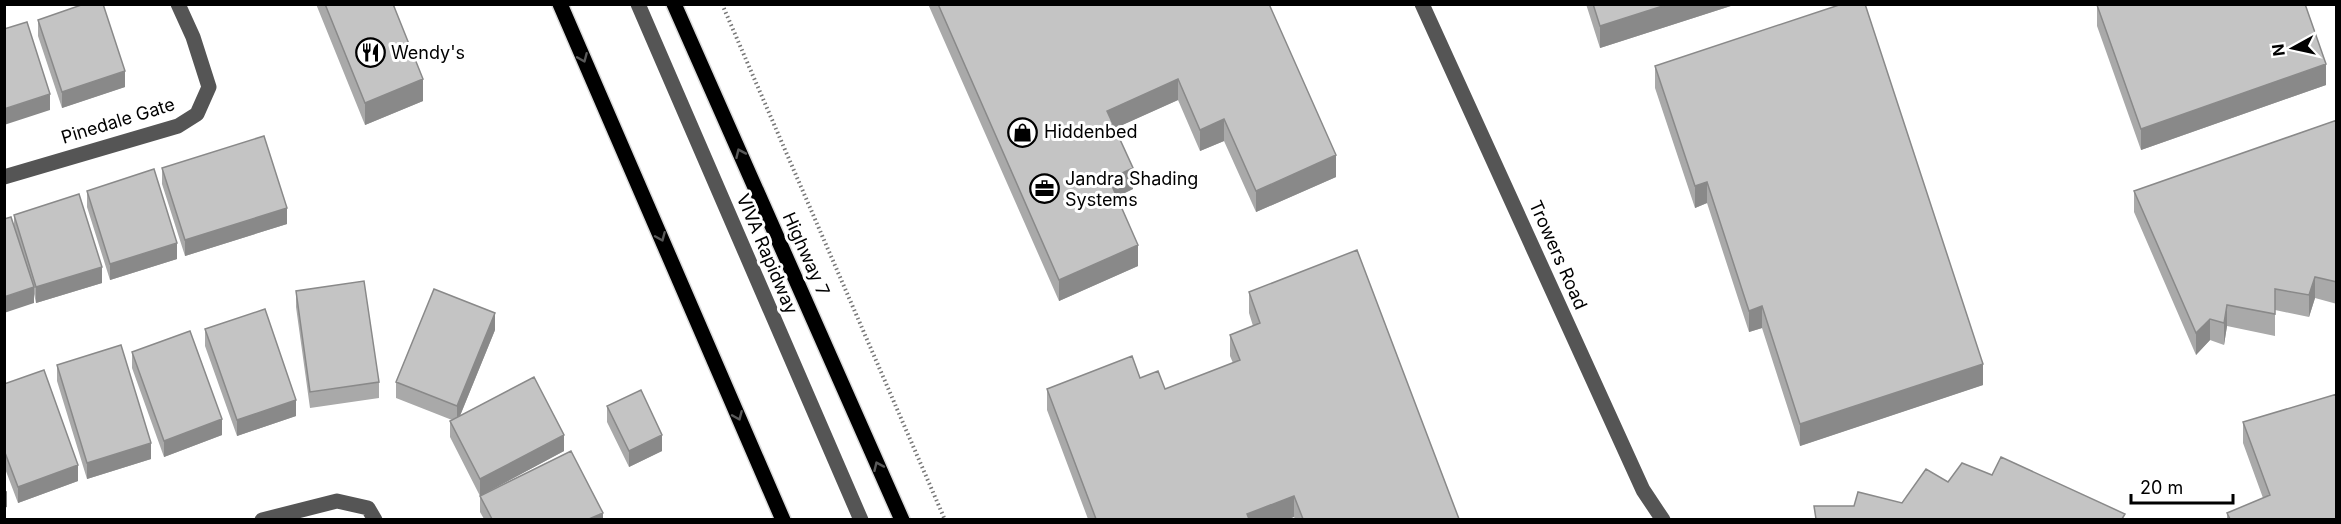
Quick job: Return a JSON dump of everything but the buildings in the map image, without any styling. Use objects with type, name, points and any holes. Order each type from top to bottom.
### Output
[{"type":"main road","points":[[560,4],[783,519]]},
{"type":"main road","name":"Highway 7","points":[[674,4],[902,519]]},
{"type":"street","name":"Pinedale Gate","points":[[4,177],[178,126],[197,114],[209,87],[193,38],[178,4]]},
{"type":"street","name":"VIVA Rapidway","points":[[638,4],[861,519]]},
{"type":"street","name":"Trowers Road","points":[[1422,4],[1643,490],[1663,519]]},
{"type":"street","points":[[262,519],[337,501],[368,508],[375,519]]},
{"type":"path","points":[[722,4],[945,519]]},
{"type":"place","name":"Wendy's","points":[[370,53]]},
{"type":"place","name":"Hiddenbed","points":[[1023,132]]},
{"type":"place","name":"Jandra Shading Systems","points":[[1044,189]]}]
